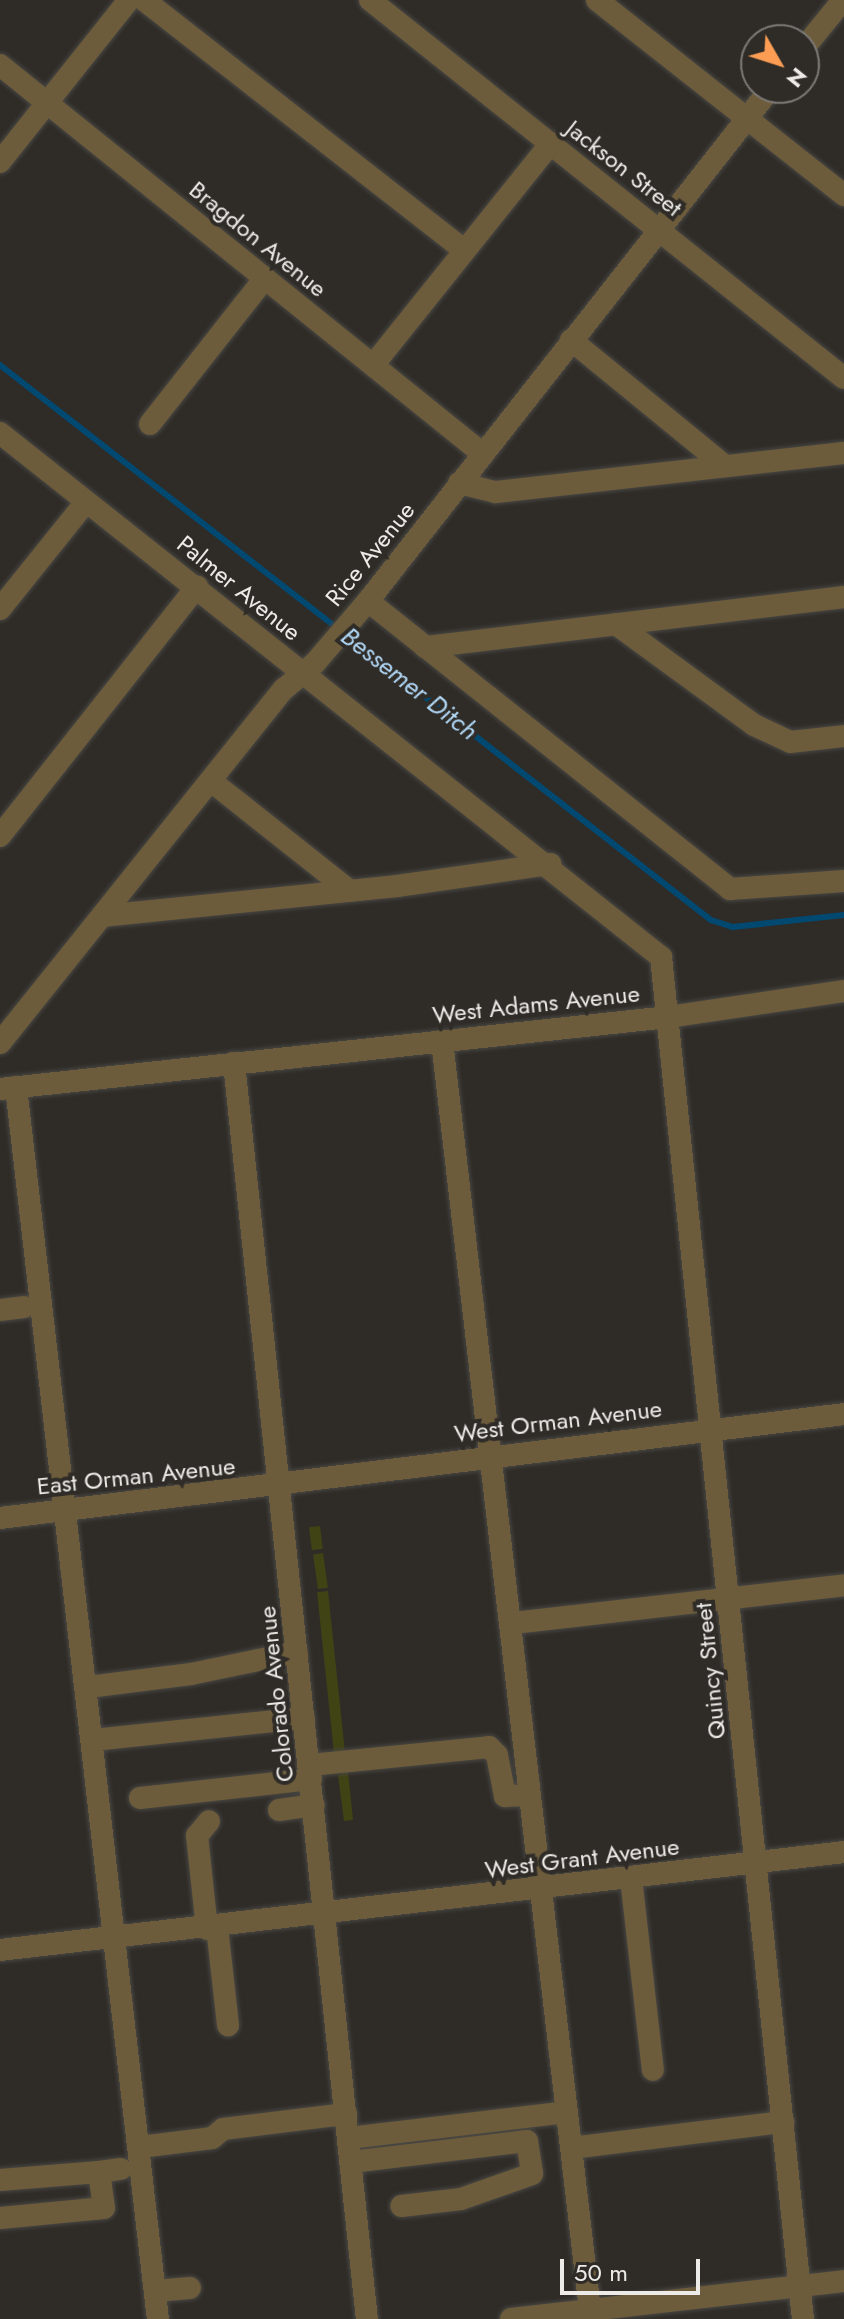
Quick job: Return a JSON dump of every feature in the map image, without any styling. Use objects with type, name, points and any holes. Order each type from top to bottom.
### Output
[{"type":"street","points":[[0,162],[129,0]]},
{"type":"street","points":[[144,0],[464,250]]},
{"type":"street","name":"Jackson Street","points":[[370,0],[844,378]]},
{"type":"street","points":[[597,0],[844,195]]},
{"type":"street","points":[[820,28],[837,6]]},
{"type":"street","name":"Bragdon Avenue","points":[[0,65],[483,454]]},
{"type":"street","name":"Rice Avenue","points":[[0,1043],[211,781],[302,672],[368,601],[758,104]]},
{"type":"street","points":[[374,364],[551,143]]},
{"type":"street","points":[[150,424],[265,278]]},
{"type":"street","points":[[571,340],[725,466]]},
{"type":"street","name":"Palmer Avenue","points":[[0,433],[550,864],[661,957],[668,1017]]},
{"type":"street","points":[[459,483],[496,492],[844,453]]},
{"type":"street","points":[[0,609],[86,502]]},
{"type":"street","points":[[0,836],[197,587]]},
{"type":"street","points":[[425,647],[844,597]]},
{"type":"street","points":[[368,601],[730,889],[743,891],[844,881]]},
{"type":"street","points":[[616,624],[754,725],[790,742],[844,736]]},
{"type":"street","points":[[211,781],[350,891]]},
{"type":"street","points":[[102,916],[350,891],[550,864]]},
{"type":"street","name":"West Adams Avenue","points":[[8,1088],[668,1017],[844,991]]},
{"type":"street","name":"Quincy Street","points":[[668,1017],[803,2319]]},
{"type":"street","points":[[442,1041],[592,2313]]},
{"type":"street","name":"Colorado Avenue","points":[[234,1063],[367,2319]]},
{"type":"street","points":[[8,1088],[67,1510],[158,2319]]},
{"type":"street","points":[[0,1310],[24,1307]]},
{"type":"street","name":"West Orman Avenue","points":[[279,1486],[489,1455],[844,1414]]},
{"type":"street","name":"East Orman Avenue","points":[[0,1518],[279,1486]]},
{"type":"street","points":[[513,1623],[844,1585]]},
{"type":"street","points":[[88,1687],[297,1652]]},
{"type":"street","points":[[93,1740],[304,1718]]},
{"type":"street","points":[[140,1798],[489,1747],[497,1755],[505,1796],[530,1795]]},
{"type":"street","points":[[279,1810],[314,1805]]},
{"type":"street","points":[[209,1821],[197,1836],[228,2025]]},
{"type":"street","name":"West Grant Avenue","points":[[0,1950],[326,1915],[844,1852]]},
{"type":"street","points":[[631,1878],[653,2070]]},
{"type":"street","points":[[349,2138],[566,2112]]},
{"type":"street","points":[[140,2147],[212,2138],[223,2129],[346,2114]]},
{"type":"street","points":[[571,2148],[783,2122]]},
{"type":"street","points":[[351,2162],[527,2141],[532,2174],[461,2199],[401,2206]]},
{"type":"street","points":[[0,2180],[110,2170],[104,2208],[0,2218]]},
{"type":"street","points":[[511,2319],[592,2313],[844,2281]]},
{"type":"street","points":[[155,2291],[190,2288]]},
{"type":"green space","points":[[320,1526],[323,1549],[312,1550],[309,1527]]},
{"type":"green space","points":[[323,1553],[328,1588],[318,1589],[313,1554]]},
{"type":"green space","points":[[328,1591],[345,1755],[334,1756],[317,1592]]},
{"type":"green space","points":[[348,1771],[353,1820],[344,1821],[338,1775]]},
{"type":"waterway","name":"Bessemer Ditch","points":[[0,365],[711,920],[733,927],[844,915]]}]
